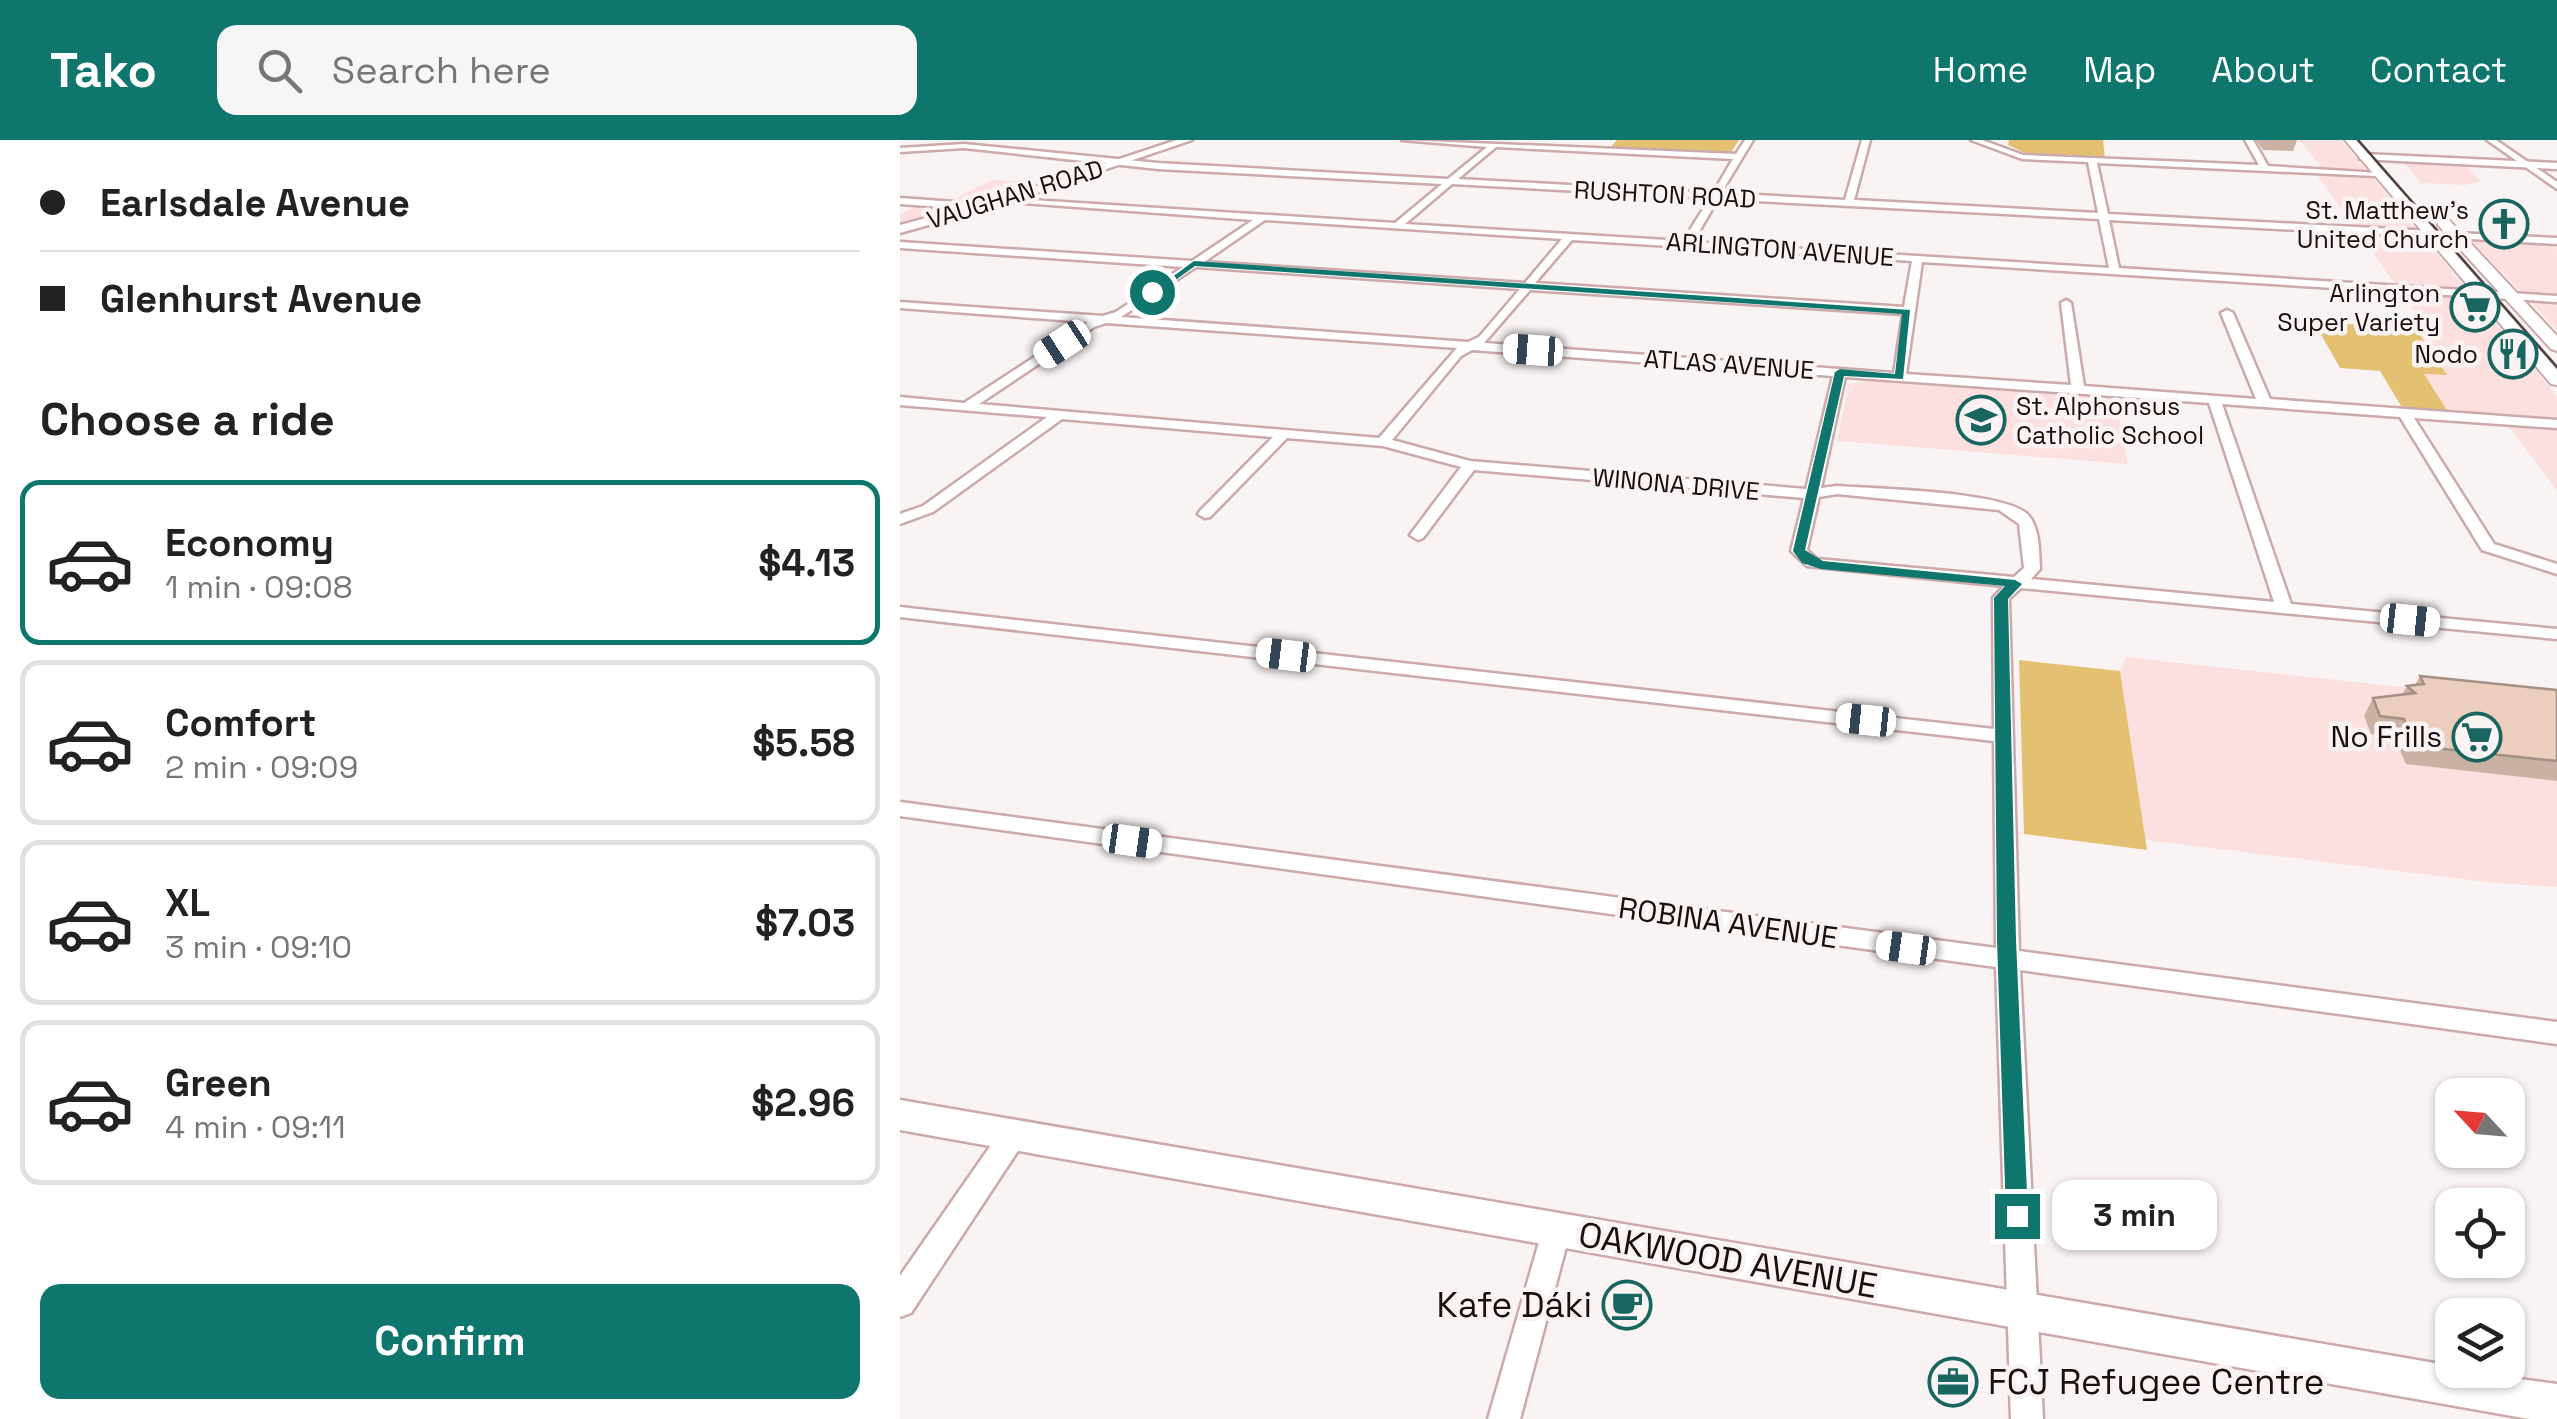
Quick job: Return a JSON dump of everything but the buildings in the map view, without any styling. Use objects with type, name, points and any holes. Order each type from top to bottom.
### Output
[{"type":"main road","points":[[2350,140],[2557,380]]},
{"type":"main road","points":[[2371,140],[2400,175]]},
{"type":"main road","points":[[2434,211],[2557,346]]},
{"type":"street","points":[[1006,150],[1043,140]]},
{"type":"street","name":"VAUGHAN ROAD","points":[[900,229],[983,207],[1187,140]]},
{"type":"street","points":[[1406,140],[1739,156]]},
{"type":"street","points":[[1687,243],[1749,140]]},
{"type":"street","points":[[1848,204],[1866,140]]},
{"type":"street","points":[[1975,140],[2017,157],[2375,173]]},
{"type":"street","points":[[2249,140],[2265,168]]},
{"type":"street","points":[[2491,140],[2557,186]]},
{"type":"street","points":[[1398,225],[1494,144]]},
{"type":"street","name":"RUSHTON ROAD","points":[[900,150],[964,146],[1116,163],[2431,234]]},
{"type":"street","points":[[2364,158],[2557,166]]},
{"type":"street","points":[[2092,160],[2115,273]]},
{"type":"street","points":[[900,201],[983,207]]},
{"type":"street","name":"ARLINGTON AVENUE","points":[[1002,201],[2557,300]]},
{"type":"street","points":[[967,406],[1262,218]]},
{"type":"street","points":[[1384,442],[1457,353],[1483,340],[1570,236]]},
{"type":"street","points":[[2456,236],[2557,241]]},
{"type":"street","points":[[900,244],[1907,312]]},
{"type":"street","points":[[1900,377],[1918,260]]},
{"type":"street","points":[[2066,303],[2078,390]]},
{"type":"street","name":"ATLAS AVENUE","points":[[900,305],[2557,424]]},
{"type":"street","points":[[2227,313],[2264,404]]},
{"type":"street","points":[[1840,372],[1799,551],[1813,563],[2557,634]]},
{"type":"street","points":[[2214,400],[2284,607]]},
{"type":"street","name":"WINONA DRIVE","points":[[900,401],[1384,442],[1470,466],[1812,493],[1837,490],[1989,502],[2011,508],[2029,524],[2032,568],[2015,584]]},
{"type":"street","points":[[2406,414],[2488,546],[2557,569]]},
{"type":"street","points":[[900,520],[928,509],[1058,415]]},
{"type":"street","points":[[1205,514],[1283,434]]},
{"type":"street","points":[[1418,536],[1470,466]]},
{"type":"street","points":[[2015,584],[2001,598],[2007,962],[2027,1419]]},
{"type":"street","points":[[900,612],[2003,736]]},
{"type":"street","name":"ROBINA AVENUE","points":[[900,809],[2007,962],[2557,1033]]},
{"type":"street","name":"OAKWOOD AVENUE","points":[[900,1115],[2557,1404]]},
{"type":"street","points":[[900,1302],[1014,1134]]},
{"type":"street","points":[[1504,1419],[1556,1232]]},
{"type":"shaded area","points":[[1617,140],[1739,140],[1730,154],[1610,148]]},
{"type":"shaded area","points":[[2009,140],[2103,140],[2105,159],[2029,155],[2008,145]]},
{"type":"shaded area","points":[[2299,140],[2341,140],[2557,396],[2557,490],[2508,426],[2423,420],[2414,409],[2447,411],[2423,374],[2446,374],[2411,324],[2423,323],[2315,172],[2325,172]]},
{"type":"shaded area","points":[[2404,163],[2466,166],[2481,181],[2465,185],[2421,183]]},
{"type":"shaded area","points":[[993,180],[1042,183],[900,225],[900,214],[933,199],[950,201]]},
{"type":"shaded area","points":[[2471,240],[2550,242],[2557,249],[2557,330]]},
{"type":"shaded area","points":[[2314,322],[2415,328],[2447,375],[2424,374],[2448,412],[2403,409],[2380,371],[2340,368]]},
{"type":"shaded area","name":"St. Alphonsus Catholic School","points":[[1871,380],[2116,399],[2128,464],[1837,441],[1849,384]]},
{"type":"shaded area","points":[[2126,657],[2557,704],[2557,887],[2494,883],[2145,840],[2120,671]]},
{"type":"shaded area","points":[[2019,660],[2120,671],[2147,850],[2024,834]]},
{"type":"tram line","points":[[2358,140],[2557,367]]},
{"type":"place","name":"St. Matthew's United Church","points":[[2504,224]]},
{"type":"place","name":"Arlington Super Variety","points":[[2475,307]]},
{"type":"place","name":"Nodo","points":[[2513,354]]},
{"type":"place","name":"St. Alphonsus Catholic School","points":[[1981,420]]},
{"type":"place","name":"No Frills","points":[[2477,737]]},
{"type":"place","name":"Kafe Dáki","points":[[1627,1305]]},
{"type":"place","name":"FCJ Refugee Centre","points":[[1953,1382]]},
{"type":"route","points":[[1152,292],[1194,264],[1907,312],[1900,377],[1840,372],[1799,551],[1807,560],[1821,565],[2015,584],[2001,598],[2006,940],[2017,1216]]}]
